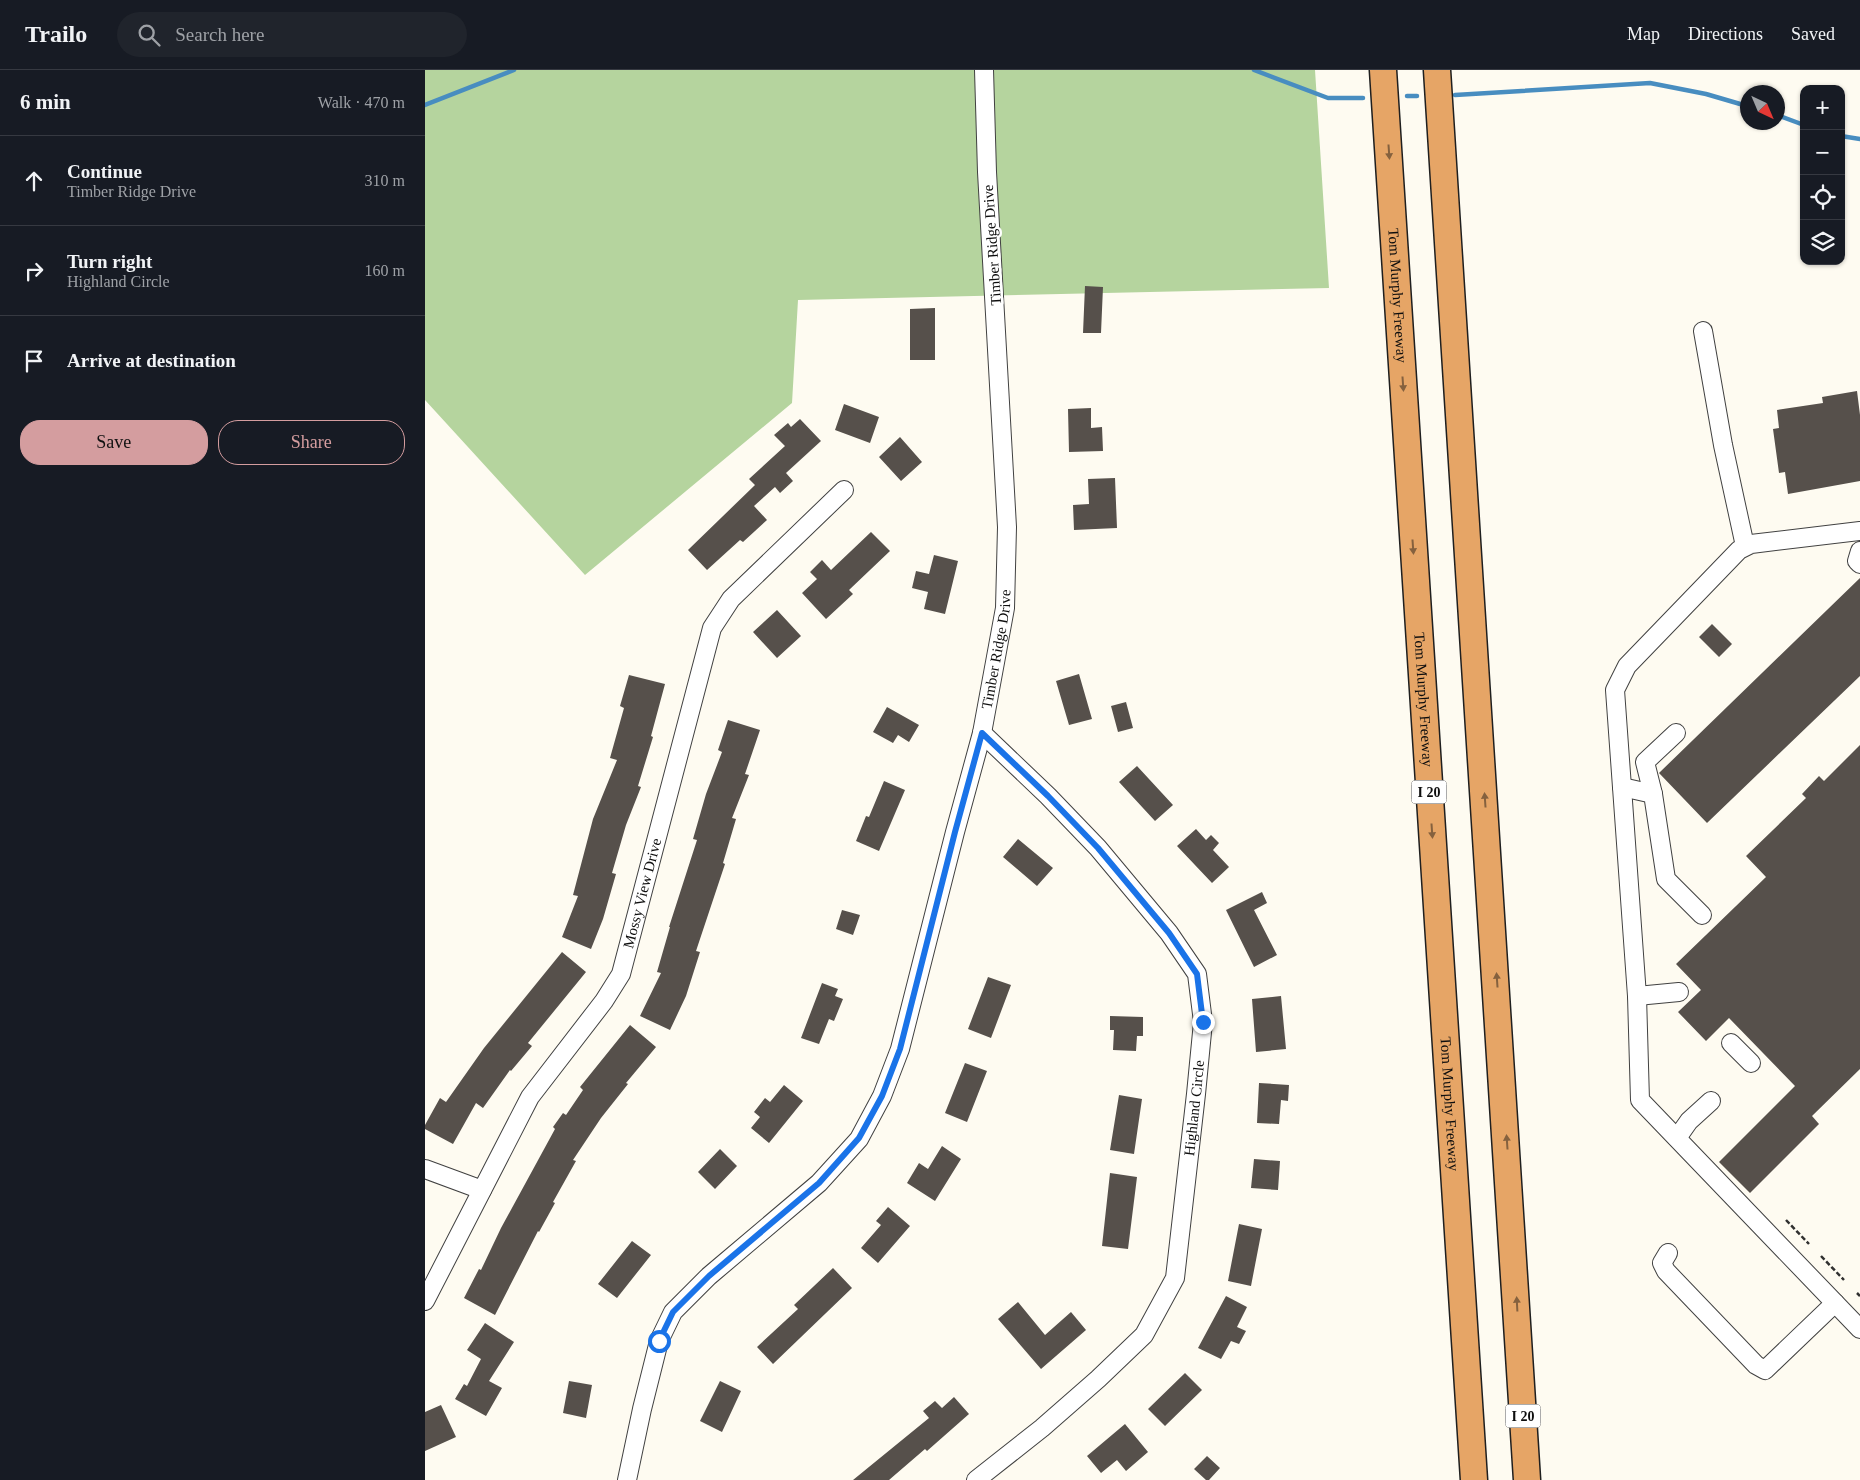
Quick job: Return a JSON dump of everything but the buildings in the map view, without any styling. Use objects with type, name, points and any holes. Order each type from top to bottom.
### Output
[{"type":"highway","name":"Tom Murphy Freeway","points":[[1383,70],[1474,1480]]},
{"type":"highway","name":"I 20","points":[[1437,70],[1527,1480]]},
{"type":"highway","points":[[1519,1353],[1539,1480]]},
{"type":"street","name":"Timber Ridge Drive","points":[[627,1480],[641,1409],[659,1341],[673,1312],[709,1276],[819,1183],[859,1138],[882,1096],[900,1049],[982,733],[1005,608],[1007,527],[987,172],[985,70]]},
{"type":"street","points":[[1703,332],[1723,446],[1745,546]]},
{"type":"street","name":"Mossy View Drive","points":[[425,1301],[529,1096],[604,1001],[621,974],[712,628],[731,599],[844,490]]},
{"type":"street","points":[[1860,531],[1745,546],[1627,666],[1615,690],[1637,996],[1640,1100],[1860,1329]]},
{"type":"street","points":[[1860,551],[1857,561],[1860,564]]},
{"type":"street","name":"Highland Circle","points":[[976,1480],[1043,1428],[1144,1335],[1175,1278],[1197,1094],[1203,1022],[1197,974],[1169,933],[1098,848],[1048,796],[982,733]]},
{"type":"street","points":[[1676,733],[1645,762],[1653,794],[1666,879],[1702,915]]},
{"type":"street","points":[[1622,786],[1653,794]]},
{"type":"street","points":[[1637,996],[1679,992]]},
{"type":"street","points":[[1731,1042],[1751,1063]]},
{"type":"street","points":[[1677,1138],[1689,1121],[1711,1102]]},
{"type":"street","points":[[425,1169],[482,1190]]},
{"type":"street","points":[[1668,1253],[1662,1263],[1666,1271],[1756,1365],[1765,1370],[1835,1303]]},
{"type":"path","points":[[1786,1220],[1809,1244]]},
{"type":"path","points":[[1821,1256],[1844,1280]]},
{"type":"path","points":[[1857,1293],[1860,1296]]},
{"type":"green space","points":[[425,70],[1315,70],[1329,288],[798,300],[792,403],[585,575],[425,400]]},
{"type":"waterway","points":[[425,105],[514,70]]},
{"type":"waterway","points":[[1254,70],[1328,98],[1363,98]]},
{"type":"waterway","points":[[1455,95],[1650,83],[1706,94],[1740,104]]},
{"type":"waterway","points":[[1407,96],[1417,96]]},
{"type":"waterway","points":[[1785,118],[1800,124]]},
{"type":"waterway","points":[[1845,137],[1860,139]]},
{"type":"route","points":[[659,1341],[673,1312],[709,1276],[819,1183],[859,1138],[882,1096],[900,1049],[982,733],[1048,796],[1098,848],[1169,933],[1197,974],[1203,1022]]}]
